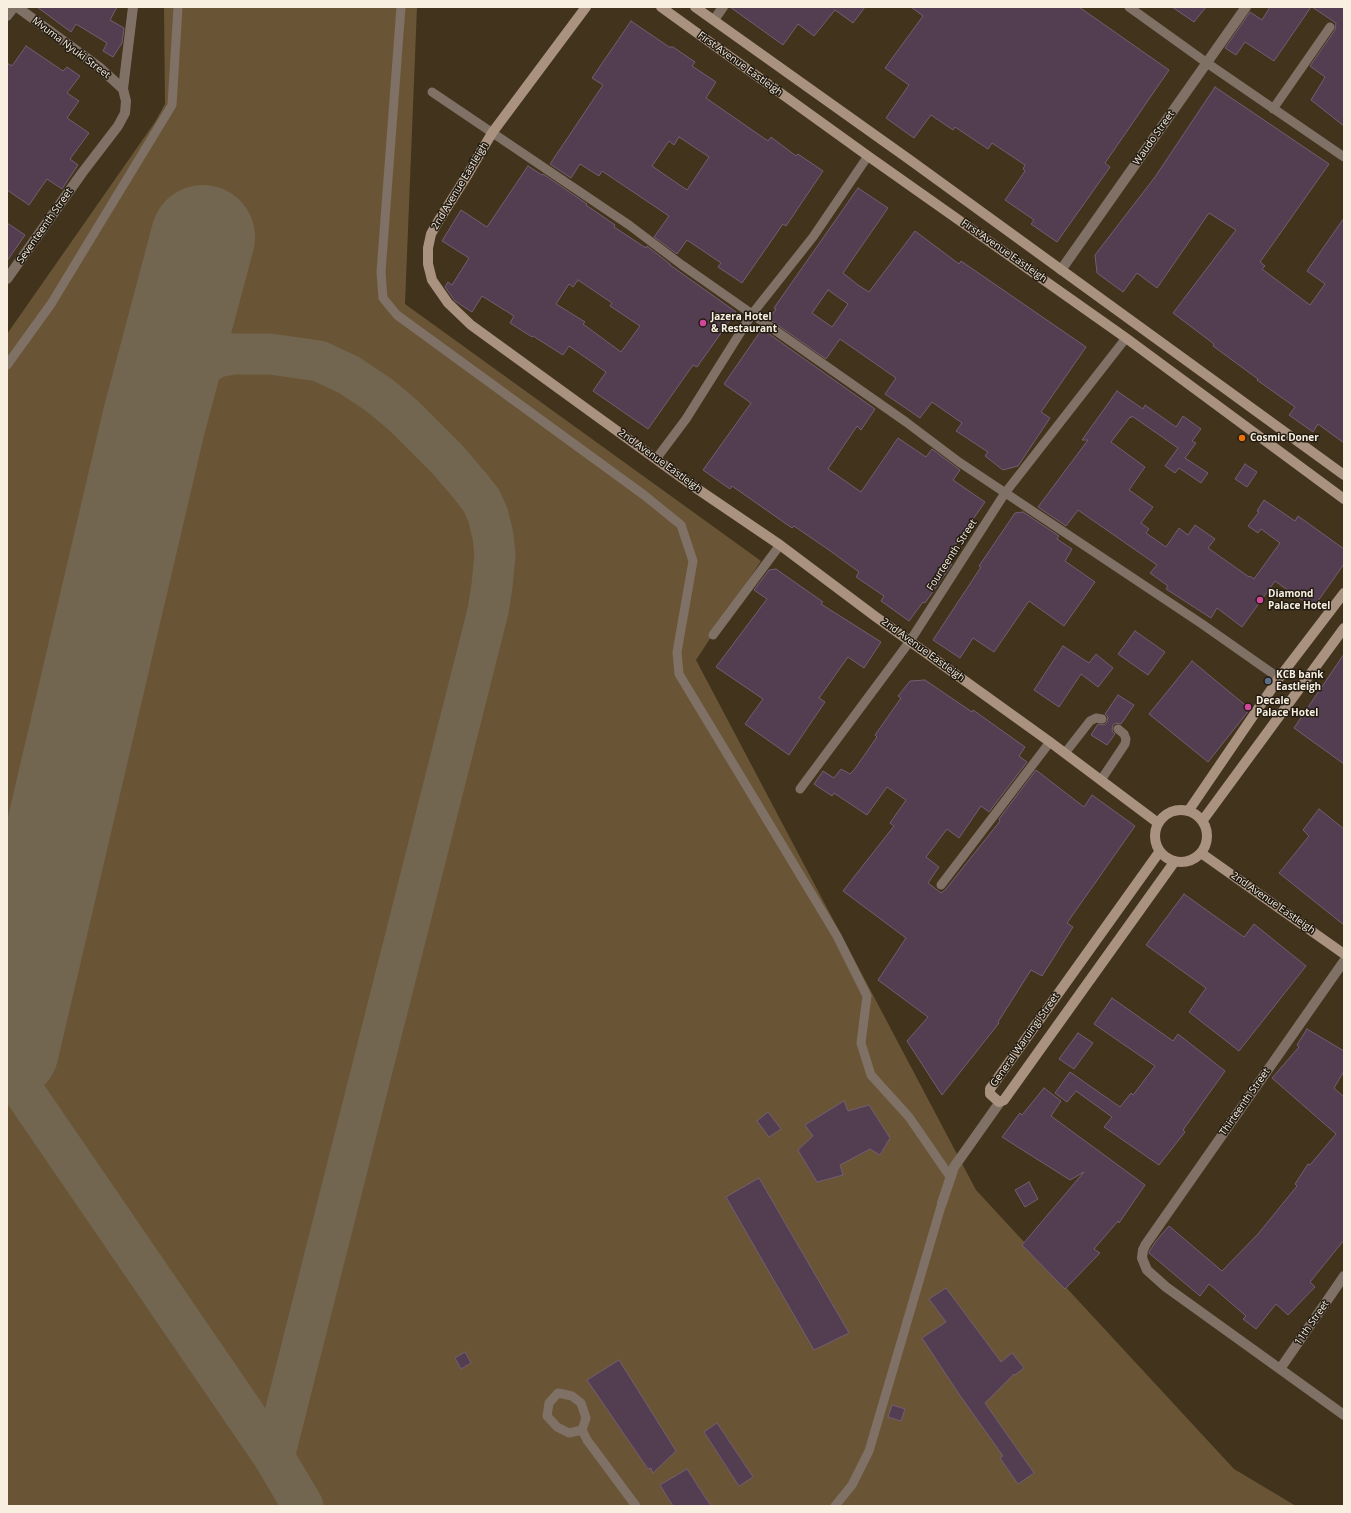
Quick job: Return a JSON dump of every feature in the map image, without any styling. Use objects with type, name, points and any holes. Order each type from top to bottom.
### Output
[{"type":"main road","name":"2nd Avenue Eastleigh","points":[[586,7],[492,133],[431,234],[428,248],[428,264],[432,280],[448,303],[470,325],[780,545],[1102,780],[1158,823]]},
{"type":"main road","name":"First Avenue Eastleigh","points":[[661,7],[868,156],[1126,338],[1344,499]]},
{"type":"main road","name":"First Avenue Eastleigh","points":[[695,7],[1344,475]]},
{"type":"main road","points":[[1188,810],[1279,678],[1344,593]]},
{"type":"main road","points":[[1203,820],[1344,628]]},
{"type":"main road","points":[[1180,809],[1188,810],[1203,820],[1208,837],[1206,845],[1201,853],[1189,861],[1175,861],[1164,855],[1156,844],[1155,837],[1158,823],[1171,811],[1180,809]]},
{"type":"main road","name":"General Waruingi Street","points":[[1160,851],[990,1089],[990,1094],[1000,1102],[1004,1100],[1175,861]]},
{"type":"main road","name":"2nd Avenue Eastleigh","points":[[1201,853],[1344,954]]},
{"type":"street","points":[[7,16],[15,7]]},
{"type":"street","name":"Mvuma Nyuki Street","points":[[15,7],[99,66],[123,89]]},
{"type":"street","points":[[123,89],[133,7]]},
{"type":"street","points":[[714,20],[723,7]]},
{"type":"street","name":"Waudo Street","points":[[1061,270],[1246,7]]},
{"type":"street","name":"Seventeenth Street","points":[[7,279],[82,173],[118,126],[125,113],[126,101],[123,89]]},
{"type":"street","name":"Thirteenth Street","points":[[1280,1369],[1157,1280],[1144,1265],[1142,1258],[1143,1250],[1344,961]]},
{"type":"street","points":[[942,1203],[954,1167],[1000,1102]]},
{"type":"street","name":"11th Street","points":[[1280,1369],[1344,1276]]},
{"type":"street","points":[[1280,1369],[1344,1415]]},
{"type":"lane","points":[[7,365],[51,304],[172,105],[178,7]]},
{"type":"lane","points":[[401,7],[381,272],[383,298],[397,315],[644,495],[681,525],[693,561],[677,652],[679,674],[837,936],[867,996],[861,1043],[872,1075],[909,1117],[950,1178]]},
{"type":"lane","points":[[1129,7],[1207,63],[1344,157]]},
{"type":"lane","points":[[1273,109],[1330,27]]},
{"type":"lane","points":[[432,92],[628,225],[682,265],[906,422],[959,462],[1202,624],[1279,678]]},
{"type":"lane","points":[[656,458],[686,419],[752,314],[812,237],[868,156]]},
{"type":"lane","name":"Fourteenth Street","points":[[800,789],[910,641],[1005,493],[1126,338]]},
{"type":"lane","points":[[713,635],[780,545]]},
{"type":"lane","points":[[1065,753],[1090,721],[1096,718],[1102,719]]},
{"type":"lane","points":[[1102,780],[1125,744],[1126,739],[1124,734],[1118,729]]},
{"type":"lane","points":[[941,885],[1050,742]]},
{"type":"lane","points":[[835,1506],[852,1485],[869,1451],[942,1203]]},
{"type":"lane","points":[[582,1430],[569,1433],[557,1427],[547,1416],[549,1403],[558,1393],[572,1396],[581,1402],[586,1418],[582,1430],[587,1440],[636,1506]]},
{"type":"shaded area","points":[[164,7],[417,7],[405,304],[761,561],[696,660],[976,1190],[1234,1469],[1296,1506],[7,1506],[7,334],[155,122],[165,104]]},
{"type":"building","points":[[37,7],[117,7],[110,20],[124,28],[122,43],[113,57],[103,51],[107,43],[76,24],[71,32]]},
{"type":"building","points":[[730,7],[865,7],[853,23],[835,10],[814,36],[798,24],[783,45]]},
{"type":"building","points":[[911,7],[1079,7],[1169,70],[1105,163],[1110,167],[1057,242],[1031,224],[1034,220],[1005,200],[1025,171],[1023,169],[1025,165],[992,143],[988,149],[955,127],[953,130],[931,115],[914,138],[886,118],[909,85],[885,68],[923,16]]},
{"type":"building","points":[[1172,7],[1206,7],[1194,22]]},
{"type":"building","points":[[1270,7],[1311,7],[1274,61],[1245,42],[1236,55],[1225,48],[1250,12],[1262,20]]},
{"type":"building","points":[[1312,7],[1344,7],[1344,126],[1311,100],[1325,77],[1310,66],[1335,30],[1336,23]]},
{"type":"building","points":[[631,21],[669,47],[673,47],[695,62],[692,66],[716,82],[706,98],[768,141],[771,137],[796,156],[798,154],[823,171],[786,226],[783,224],[742,283],[718,267],[721,263],[687,240],[677,254],[654,237],[669,216],[602,171],[599,176],[580,164],[571,178],[550,164],[603,85],[592,78]],"holes":[[[679,137],[709,157],[687,190],[652,166],[669,141],[674,145]]]},
{"type":"building","points":[[26,46],[63,71],[67,67],[80,76],[67,93],[79,101],[67,118],[89,133],[70,159],[78,165],[62,189],[47,179],[29,205],[7,190],[7,63],[12,66]]},
{"type":"building","points":[[1215,87],[1329,164],[1260,262],[1265,266],[1262,269],[1310,305],[1325,284],[1307,271],[1344,218],[1344,443],[1318,424],[1313,432],[1289,415],[1295,407],[1257,380],[1258,379],[1213,346],[1214,344],[1173,313],[1236,230],[1209,213],[1157,288],[1137,273],[1123,292],[1097,273],[1095,255],[1155,177]]},
{"type":"building","points":[[528,166],[542,175],[543,174],[587,204],[586,205],[615,225],[614,227],[646,248],[647,246],[670,265],[736,312],[697,367],[693,365],[648,429],[593,391],[606,372],[569,346],[563,355],[510,323],[514,316],[482,296],[472,312],[455,301],[445,287],[448,282],[452,285],[469,258],[442,241],[461,210],[487,227]],"holes":[[[578,280],[612,303],[610,306],[640,326],[621,352],[583,324],[585,322],[556,304],[569,284],[573,287]]]},
{"type":"building","points":[[858,188],[888,208],[843,273],[858,285],[869,292],[915,231],[959,264],[961,261],[1086,347],[1041,412],[1050,418],[1018,466],[1003,470],[985,456],[988,452],[956,431],[962,423],[932,402],[920,418],[885,394],[896,378],[840,339],[826,359],[769,319],[776,309],[774,308]],"holes":[[[828,290],[848,304],[832,327],[812,313]]]},
{"type":"building","points":[[7,223],[25,235],[7,261]]},
{"type":"building","points":[[762,329],[875,409],[861,430],[857,426],[828,469],[861,492],[898,438],[926,457],[932,449],[960,470],[953,480],[985,502],[948,555],[953,558],[950,563],[952,564],[925,603],[923,602],[909,621],[881,601],[884,596],[856,577],[859,572],[829,550],[794,526],[792,528],[732,486],[730,489],[703,470],[751,403],[724,384]]},
{"type":"building","points":[[1117,391],[1143,409],[1145,405],[1176,427],[1183,416],[1201,429],[1192,441],[1196,443],[1185,458],[1208,473],[1201,483],[1179,468],[1175,473],[1165,466],[1178,448],[1132,416],[1111,442],[1145,467],[1129,490],[1153,507],[1141,523],[1149,529],[1146,533],[1166,547],[1179,528],[1188,535],[1195,525],[1215,539],[1208,548],[1254,579],[1280,543],[1261,529],[1258,533],[1248,526],[1259,512],[1257,511],[1264,500],[1295,521],[1298,516],[1344,549],[1344,564],[1313,608],[1275,581],[1242,627],[1217,608],[1211,618],[1166,589],[1168,586],[1150,573],[1157,565],[1078,510],[1066,526],[1038,507],[1088,440],[1082,440]]},
{"type":"building","points":[[1245,464],[1257,472],[1247,487],[1235,479]]},
{"type":"building","points":[[1023,512],[1059,536],[1057,539],[1072,549],[1065,561],[1095,582],[1064,626],[1029,601],[994,652],[973,638],[960,658],[933,640],[981,567],[979,566],[1015,513]]},
{"type":"building","points":[[776,569],[823,602],[821,604],[881,642],[864,668],[848,657],[819,698],[825,702],[789,755],[745,724],[763,699],[716,667],[767,599],[754,590],[769,570]]},
{"type":"building","points":[[1135,631],[1165,652],[1148,675],[1118,654]]},
{"type":"building","points":[[1063,646],[1089,663],[1096,654],[1113,668],[1098,687],[1081,674],[1059,707],[1034,690]]},
{"type":"building","points":[[1344,654],[1344,764],[1294,728]]},
{"type":"building","points":[[1192,661],[1250,709],[1208,762],[1149,714]]},
{"type":"building","points":[[925,680],[972,712],[973,710],[1025,747],[1019,756],[1027,762],[989,812],[981,806],[959,838],[947,829],[926,857],[939,867],[928,883],[941,893],[946,889],[1000,821],[999,819],[1036,770],[1084,807],[1092,795],[1135,826],[1067,923],[1073,927],[1042,976],[1031,970],[998,1022],[999,1023],[942,1095],[907,1041],[928,1017],[878,980],[906,938],[843,891],[894,826],[890,823],[906,800],[887,787],[867,815],[834,793],[832,796],[814,784],[823,771],[834,778],[841,769],[850,774],[877,737],[875,735],[901,698],[898,696],[910,681]]},
{"type":"building","points":[[1118,695],[1134,705],[1121,724],[1116,723],[1113,725],[1112,731],[1115,734],[1107,745],[1091,735],[1098,724],[1104,725],[1107,722],[1108,717],[1105,714]]},
{"type":"building","points":[[1319,809],[1344,829],[1344,925],[1279,873],[1309,836],[1303,830]]},
{"type":"building","points":[[1184,894],[1244,937],[1254,924],[1306,966],[1239,1051],[1189,1012],[1206,988],[1146,945]]},
{"type":"building","points":[[1112,998],[1173,1041],[1178,1034],[1225,1071],[1183,1130],[1185,1132],[1159,1165],[1104,1127],[1112,1117],[1076,1091],[1067,1102],[1055,1093],[1070,1072],[1120,1107],[1131,1093],[1133,1095],[1155,1066],[1094,1024]]},
{"type":"building","points":[[1307,1029],[1344,1051],[1344,1071],[1334,1088],[1344,1097],[1344,1240],[1310,1282],[1315,1287],[1288,1315],[1276,1304],[1256,1329],[1243,1319],[1246,1316],[1209,1284],[1200,1296],[1149,1252],[1169,1226],[1222,1271],[1258,1234],[1297,1186],[1295,1184],[1308,1164],[1310,1165],[1336,1134],[1272,1078],[1299,1047],[1297,1045]]},
{"type":"building","points":[[1078,1033],[1093,1043],[1074,1069],[1059,1059]]},
{"type":"building","points":[[1044,1088],[1061,1101],[1051,1116],[1145,1185],[1119,1223],[1118,1221],[1094,1249],[1100,1253],[1065,1289],[1022,1245],[1084,1172],[1070,1180],[1002,1137],[1020,1113],[1022,1115]]},
{"type":"building","points":[[844,1101],[848,1111],[869,1105],[890,1138],[880,1155],[870,1149],[840,1165],[843,1175],[817,1182],[798,1150],[813,1136],[805,1125]]},
{"type":"building","points":[[768,1112],[781,1129],[769,1137],[757,1121]]},
{"type":"building","points":[[759,1178],[849,1333],[814,1350],[726,1197]]},
{"type":"building","points":[[1029,1182],[1038,1199],[1025,1207],[1015,1190]]},
{"type":"building","points":[[946,1288],[1001,1362],[1012,1353],[1024,1368],[1015,1375],[1014,1374],[985,1403],[1034,1473],[1018,1484],[1000,1458],[1003,1456],[922,1338],[946,1322],[929,1299]]},
{"type":"building","points":[[465,1352],[471,1363],[461,1369],[455,1358]]},
{"type":"building","points":[[619,1360],[676,1451],[653,1473],[651,1468],[648,1469],[587,1380]]},
{"type":"building","points":[[892,1405],[905,1409],[901,1421],[888,1417]]},
{"type":"building","points":[[717,1423],[753,1477],[739,1486],[704,1432]]},
{"type":"building","points":[[687,1469],[711,1506],[673,1506],[660,1485]]},
{"type":"taxiway","points":[[154,421],[163,401],[177,383],[190,372],[217,357],[233,354],[270,354],[319,361],[349,375],[379,395],[403,415],[447,459],[481,500],[488,515],[493,536],[495,555],[488,611],[274,1457]]},
{"type":"taxiway","points":[[7,1067],[274,1457],[303,1506]]},
{"type":"runway","points":[[7,1049],[154,421],[203,237]]},
{"type":"place","name":"Jazera Hotel & Restaurant","points":[[703,323]]},
{"type":"place","name":"Cosmic Doner","points":[[1242,438]]},
{"type":"place","name":"Diamond Palace Hotel","points":[[1260,600]]},
{"type":"place","name":"KCB bank Eastleigh","points":[[1268,681]]},
{"type":"place","name":"Decale Palace Hotel","points":[[1248,707]]}]
